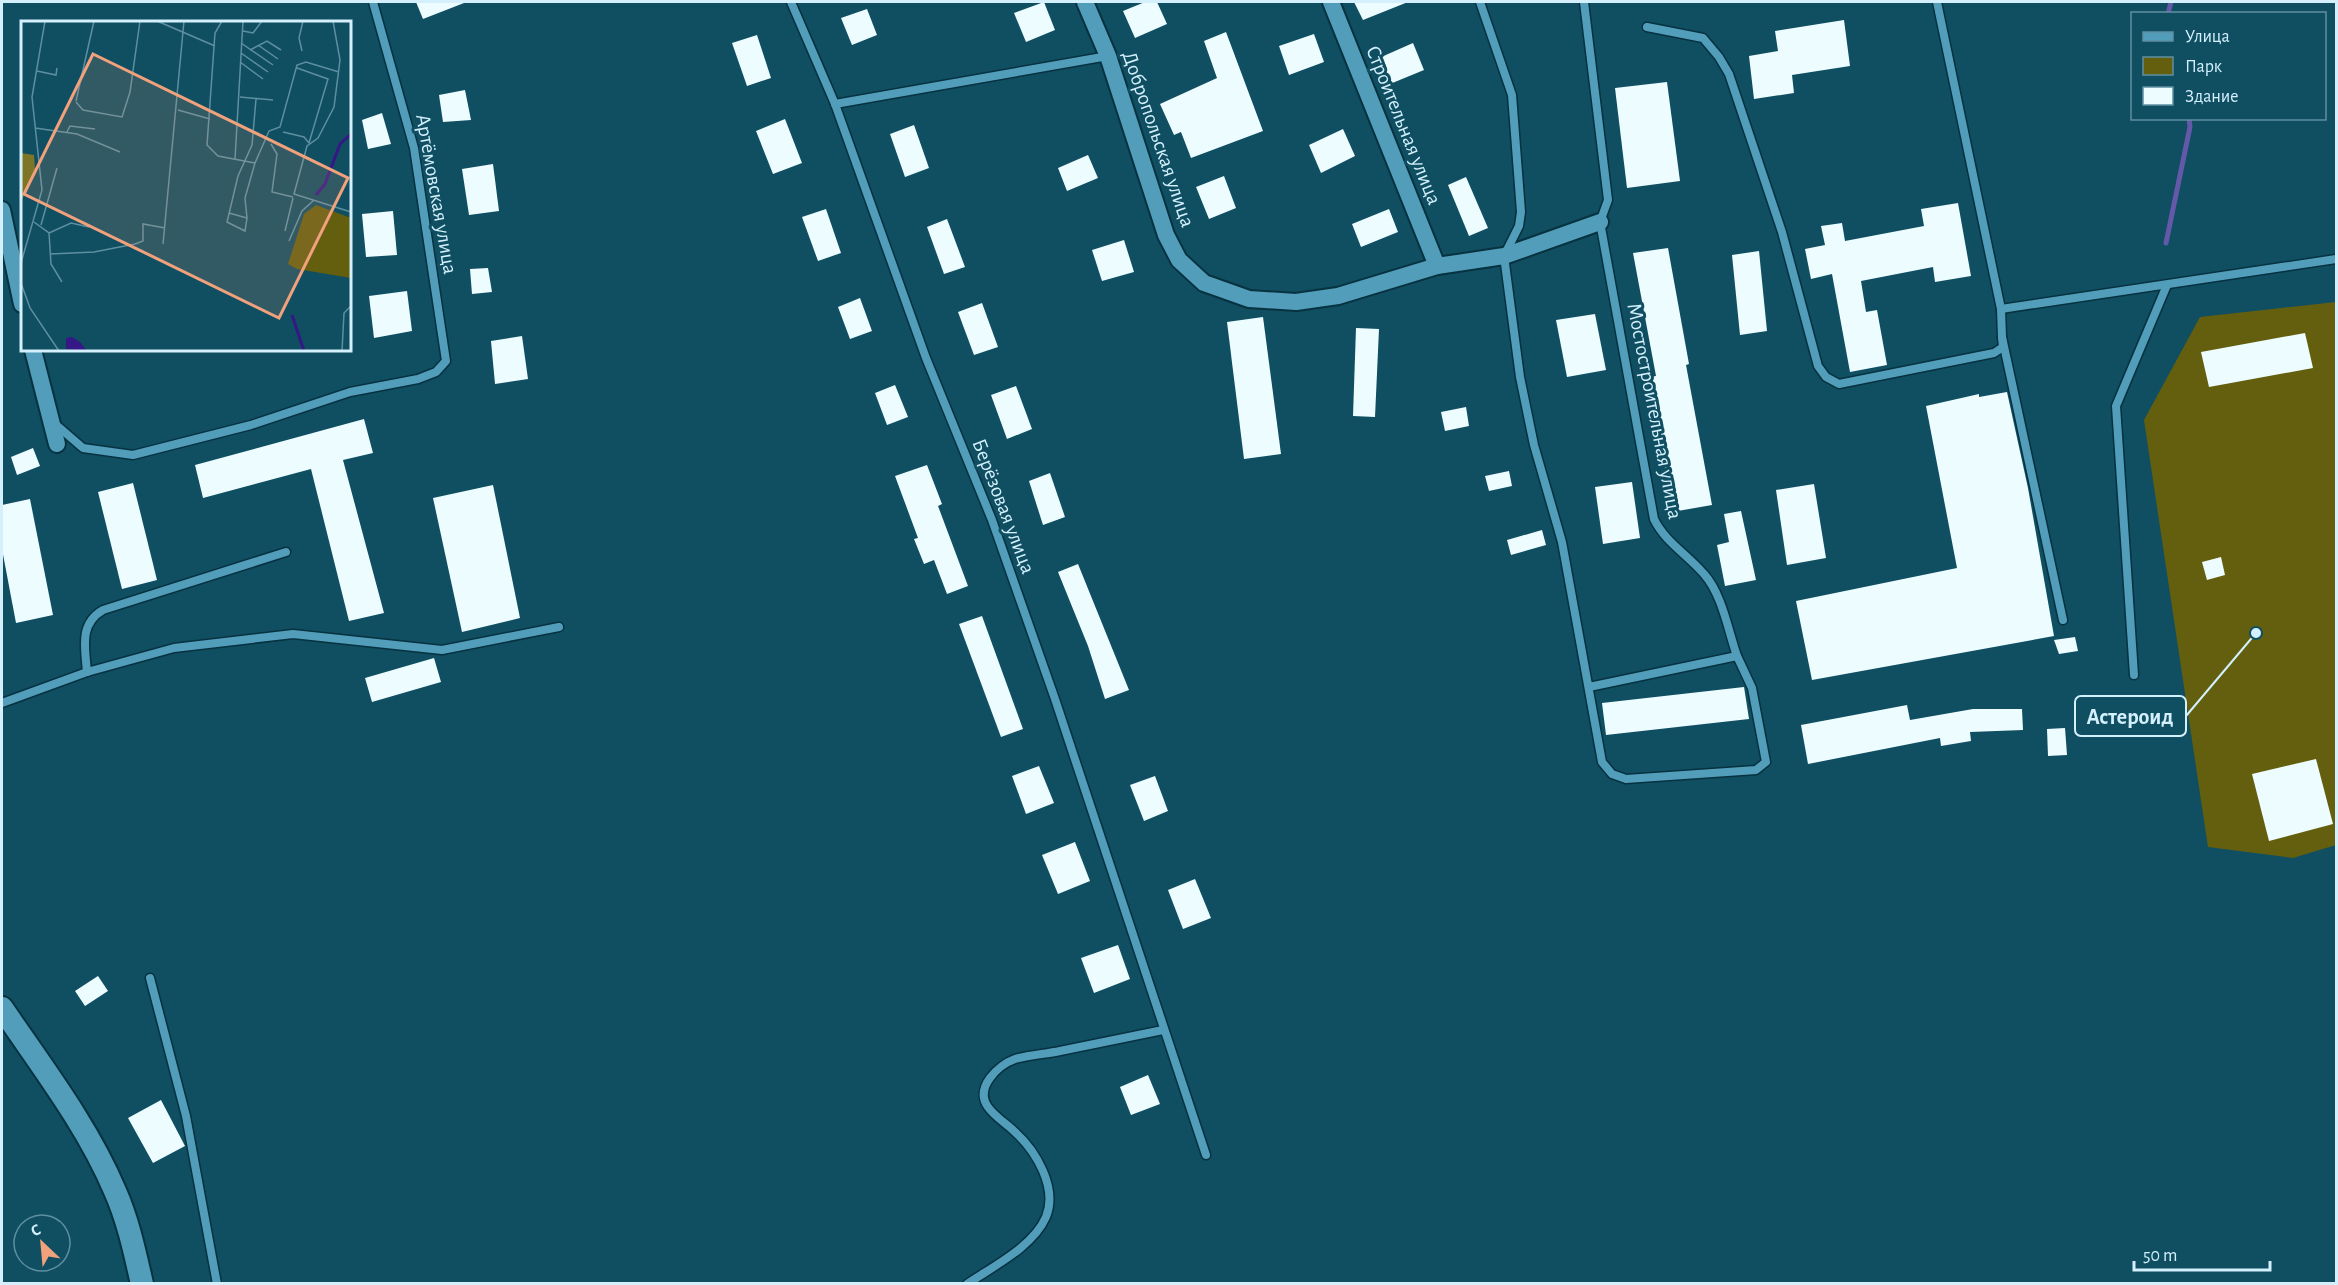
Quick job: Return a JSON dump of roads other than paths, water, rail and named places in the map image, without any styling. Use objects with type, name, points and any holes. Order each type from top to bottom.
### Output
[{"type":"main road","points":[[2,1008],[82,1126],[98,1155],[116,1192],[142,1284]]},
{"type":"street","name":"Добропольская улица","points":[[1085,2],[1108,56],[1166,236],[1179,260],[1204,283],[1249,299],[1296,302],[1338,296],[1437,266]]},
{"type":"street","name":"Строительная улица","points":[[1331,2],[1437,266]]},
{"type":"street","points":[[2,210],[21,299]]},
{"type":"street","points":[[1437,266],[1504,255],[1600,222]]},
{"type":"street","points":[[33,351],[48,418],[57,444]]},
{"type":"lane","name":"Артёмовская улица","points":[[48,418],[83,448],[133,455],[251,425],[350,392],[418,379],[436,372],[446,361],[414,148],[373,2]]},
{"type":"lane","name":"Берёзовая улица","points":[[791,2],[835,104],[926,358],[992,520],[1062,721],[1206,1155]]},
{"type":"lane","points":[[1480,2],[1512,95],[1521,212],[1519,226],[1504,255],[1527,411],[1534,445],[1562,542],[1589,687],[1737,656]]},
{"type":"lane","points":[[1584,2],[1608,200],[1600,222]]},
{"type":"lane","points":[[1647,27],[1703,38],[1719,57],[1729,74],[1782,232],[1818,366],[1826,377],[1839,384],[1994,353],[2002,347],[2001,309],[1937,2]]},
{"type":"lane","points":[[835,104],[1108,56]]},
{"type":"lane","name":"Мостостроительная улица","points":[[1589,687],[1602,762],[1612,774],[1626,779],[1755,770],[1763,765],[1766,758],[1752,688],[1737,656],[1712,585],[1704,574],[1660,532],[1654,519],[1600,222]]},
{"type":"lane","points":[[2001,309],[2337,259]]},
{"type":"lane","points":[[2134,675],[2116,406],[2167,285]]},
{"type":"lane","points":[[2002,337],[2063,620]]},
{"type":"lane","points":[[87,672],[84,631],[91,617],[97,613],[286,552]]},
{"type":"lane","points":[[2,703],[87,672],[174,648],[293,634],[442,650],[559,627]]},
{"type":"lane","points":[[150,978],[186,1116],[217,1284]]},
{"type":"lane","points":[[967,1284],[1005,1259],[1032,1236],[1045,1219],[1050,1204],[1048,1183],[1036,1160],[1018,1134],[987,1107],[983,1093],[988,1079],[1015,1059],[1163,1030]]},
{"type":"waterway","points":[[2168,12],[2171,2]]},
{"type":"waterway","points":[[2166,243],[2190,127],[2189,120]]},
{"type":"place","name":"Астероид","points":[[2256,633]]}]
